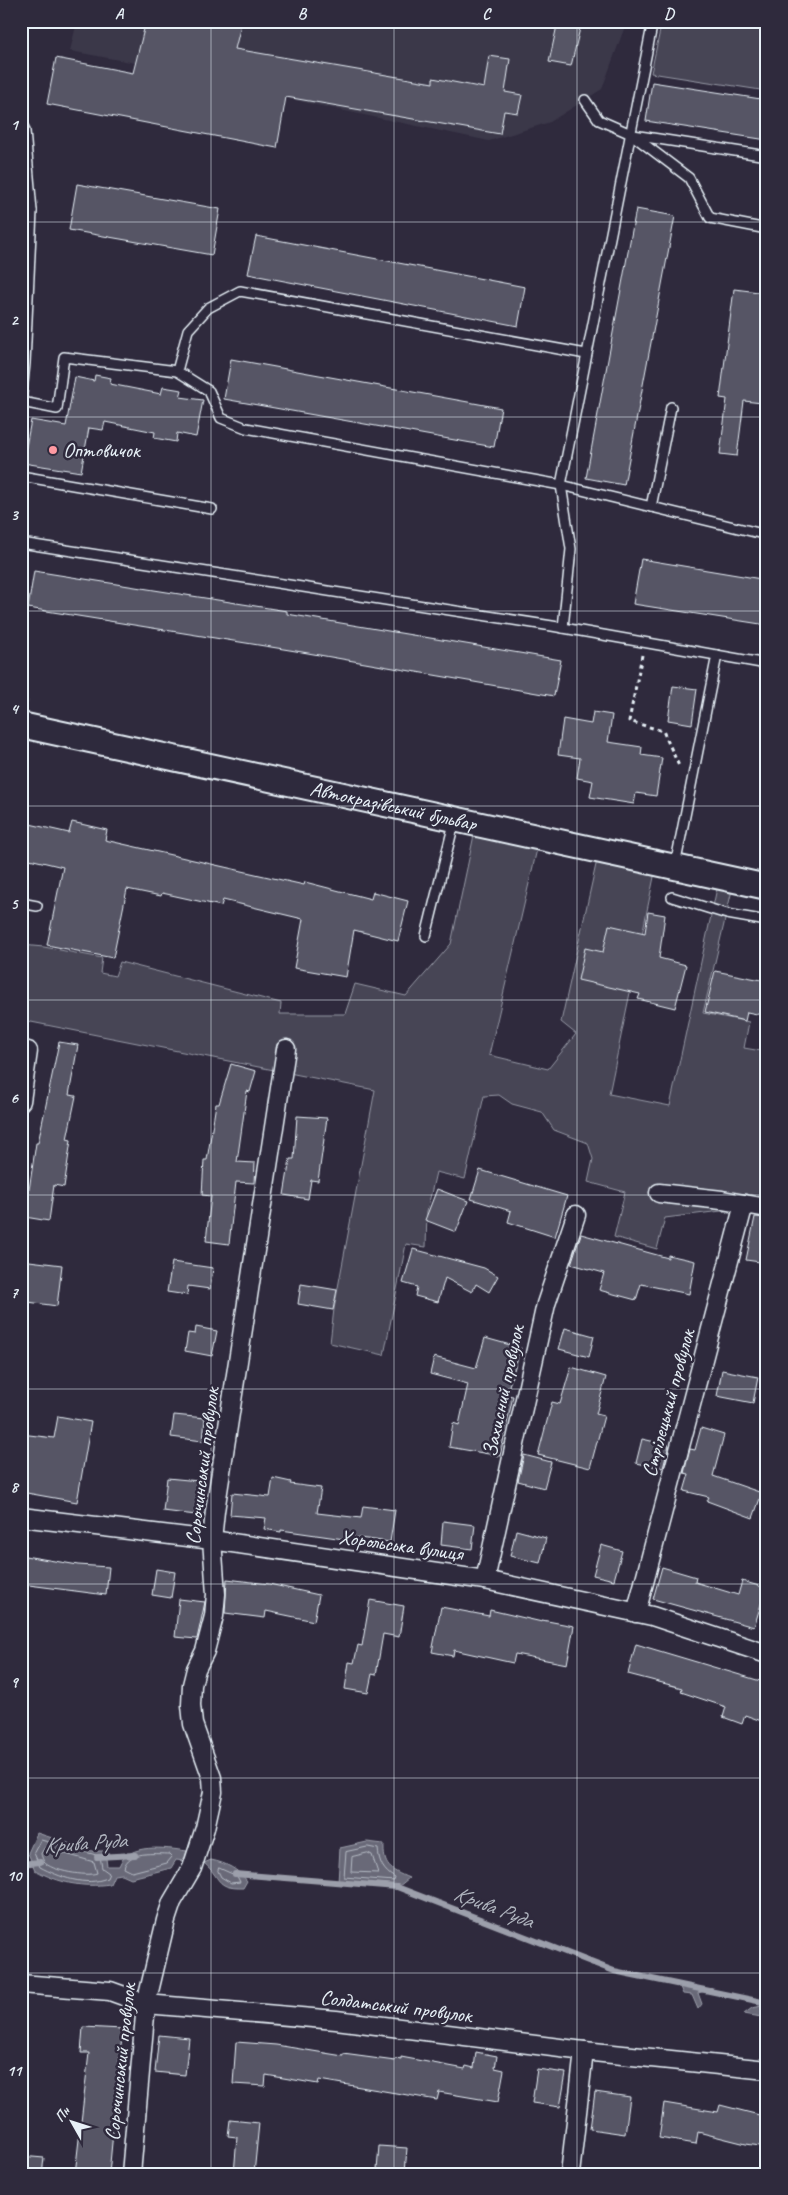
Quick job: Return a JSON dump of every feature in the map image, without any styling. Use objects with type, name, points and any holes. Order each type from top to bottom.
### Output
[{"type":"street","name":"Автокразівський бульвар","points":[[21,725],[767,887]]},
{"type":"street","name":"Сорочинський провулок","points":[[131,2174],[146,2004],[166,1920],[172,1902],[192,1868],[205,1828],[213,1792],[212,1778],[193,1724],[191,1705],[192,1685],[196,1669],[205,1652],[214,1616],[216,1594],[212,1540],[286,1049]]},
{"type":"street","points":[[21,1101],[28,1051]]},
{"type":"street","points":[[659,1193],[767,1208]]},
{"type":"street","name":"Стрілецький провулок","points":[[636,1612],[744,1204]]},
{"type":"street","name":"Захисний провулок","points":[[485,1580],[546,1304],[576,1215]]},
{"type":"street","name":"Хорольська вулиця","points":[[21,1517],[212,1540],[485,1580],[652,1616],[767,1654]]},
{"type":"street","name":"Солдатський провулок","points":[[21,1984],[110,1991],[146,2004],[336,2020],[584,2051],[767,2070]]},
{"type":"street","points":[[570,2174],[584,2051]]},
{"type":"lane","points":[[563,628],[571,549],[560,485],[653,21]]},
{"type":"lane","points":[[584,100],[599,120],[631,134],[689,178],[710,218],[767,229]]},
{"type":"lane","points":[[21,120],[25,131],[32,211],[21,403],[57,409],[64,357],[177,371],[209,391],[221,418],[246,428],[560,485],[767,535]]},
{"type":"lane","points":[[631,134],[767,156]]},
{"type":"lane","points":[[21,209],[32,211]]},
{"type":"lane","points":[[177,371],[188,330],[208,308],[240,291],[586,354]]},
{"type":"lane","points":[[651,507],[671,406]]},
{"type":"lane","points":[[21,476],[212,509]]},
{"type":"lane","points":[[21,543],[563,628],[767,664]]},
{"type":"lane","points":[[675,867],[717,655]]},
{"type":"lane","points":[[426,936],[455,819]]},
{"type":"lane","points":[[672,897],[727,914],[767,921]]},
{"type":"lane","points":[[21,903],[36,906]]},
{"type":"path","points":[[645,642],[630,722],[663,731],[690,789]]},
{"type":"shaded area","points":[[77,21],[627,21],[602,89],[550,122],[489,141],[316,105],[130,62],[70,51]]},
{"type":"shaded area","points":[[662,21],[767,21],[767,91],[651,73]]},
{"type":"shaded area","points":[[474,835],[537,849],[489,1055],[548,1069],[576,1034],[561,1022],[597,860],[655,872],[609,1094],[670,1106],[717,888],[732,890],[703,1013],[749,1022],[744,1048],[767,1052],[767,1213],[752,1209],[749,1218],[721,1211],[665,1218],[657,1249],[614,1237],[625,1192],[588,1182],[593,1159],[588,1143],[554,1130],[542,1112],[512,1104],[499,1095],[484,1096],[465,1179],[436,1172],[427,1211],[426,1247],[406,1244],[384,1355],[330,1343],[334,1309],[375,1090],[21,1020],[21,945],[44,947],[102,958],[100,973],[115,976],[120,962],[281,1003],[280,1014],[345,1014],[355,984],[406,996],[451,944]]},
{"type":"water","points":[[37,1833],[92,1851],[105,1851],[107,1866],[119,1866],[130,1853],[148,1848],[187,1851],[184,1861],[176,1860],[171,1868],[131,1878],[122,1874],[114,1875],[110,1884],[80,1885],[53,1878],[35,1870],[28,1853]]},
{"type":"water","points":[[367,1842],[384,1844],[386,1862],[392,1870],[409,1878],[398,1887],[338,1883],[340,1848]]},
{"type":"water","points":[[211,1860],[227,1865],[240,1873],[247,1881],[243,1888],[227,1886],[219,1881],[204,1863]]},
{"type":"water","points":[[679,1985],[712,1989],[698,1993],[702,2004],[698,2009],[692,1995],[683,1994]]},
{"type":"water","points":[[767,2005],[767,2018],[744,2014],[752,2008]]},
{"type":"building","points":[[146,21],[242,21],[235,49],[433,83],[433,78],[484,88],[489,56],[510,59],[505,92],[522,95],[518,113],[504,111],[500,134],[286,97],[277,148],[47,104],[56,58],[133,73]]},
{"type":"building","points":[[558,21],[581,24],[571,66],[549,62]]},
{"type":"building","points":[[652,82],[767,100],[767,140],[646,121]]},
{"type":"building","points":[[77,184],[220,209],[212,255],[69,230]]},
{"type":"building","points":[[636,209],[675,216],[624,485],[586,478]]},
{"type":"building","points":[[256,236],[525,287],[518,326],[248,274]]},
{"type":"building","points":[[734,289],[767,293],[767,367],[762,403],[744,401],[737,456],[720,454],[727,399],[720,398]]},
{"type":"building","points":[[231,359],[501,408],[494,447],[224,399]]},
{"type":"building","points":[[95,375],[111,378],[110,384],[161,394],[163,387],[182,390],[180,397],[203,400],[196,437],[177,433],[176,442],[154,438],[155,432],[105,422],[103,430],[89,428],[81,472],[23,463],[31,420],[66,426],[75,377],[94,381]]},
{"type":"building","points":[[641,559],[767,580],[767,625],[633,604]]},
{"type":"building","points":[[34,571],[287,611],[287,614],[561,660],[554,696],[302,652],[28,608]]},
{"type":"building","points":[[673,686],[697,689],[692,724],[668,720]]},
{"type":"building","points":[[593,712],[612,715],[608,742],[642,747],[641,755],[662,758],[656,796],[636,793],[634,804],[590,797],[593,781],[577,778],[580,758],[558,755],[563,719],[591,724]]},
{"type":"building","points":[[21,822],[69,833],[72,822],[107,830],[105,840],[304,885],[305,882],[371,899],[373,892],[408,901],[398,941],[354,930],[346,977],[294,968],[303,919],[223,900],[221,906],[162,893],[161,896],[127,889],[113,958],[47,945],[63,867],[21,857]]},
{"type":"building","points":[[648,912],[665,915],[659,958],[686,965],[675,1008],[638,999],[640,994],[578,980],[585,948],[603,952],[609,925],[645,933]]},
{"type":"building","points":[[715,971],[767,981],[767,1016],[747,1012],[745,1021],[705,1012]]},
{"type":"building","points":[[59,1042],[78,1045],[69,1095],[76,1096],[67,1139],[71,1140],[64,1187],[54,1185],[49,1221],[25,1217],[36,1143],[38,1143]]},
{"type":"building","points":[[231,1064],[256,1071],[250,1092],[247,1091],[237,1162],[255,1163],[254,1183],[236,1182],[229,1244],[206,1241],[211,1196],[202,1195],[204,1160],[207,1160],[216,1104],[219,1104]]},
{"type":"building","points":[[297,1116],[327,1118],[318,1181],[311,1180],[308,1199],[284,1195],[290,1159],[294,1159]]},
{"type":"building","points":[[480,1170],[567,1196],[555,1237],[508,1222],[511,1211],[471,1199]]},
{"type":"building","points":[[437,1189],[468,1201],[456,1232],[425,1220]]},
{"type":"building","points":[[755,1217],[767,1218],[767,1263],[746,1260]]},
{"type":"building","points":[[581,1234],[668,1258],[668,1255],[695,1261],[689,1294],[641,1284],[636,1300],[599,1290],[604,1273],[571,1264]]},
{"type":"building","points":[[413,1249],[484,1268],[498,1276],[489,1292],[476,1284],[472,1292],[445,1278],[438,1302],[415,1296],[417,1287],[403,1283]]},
{"type":"building","points":[[21,1260],[62,1265],[57,1306],[21,1301]]},
{"type":"building","points":[[172,1262],[213,1268],[210,1289],[188,1286],[187,1295],[167,1292]]},
{"type":"building","points":[[301,1284],[337,1290],[333,1310],[298,1304]]},
{"type":"building","points":[[196,1327],[217,1331],[212,1356],[185,1351],[188,1333],[195,1334]]},
{"type":"building","points":[[565,1328],[594,1336],[589,1357],[559,1349]]},
{"type":"building","points":[[485,1338],[521,1348],[506,1395],[513,1396],[500,1456],[449,1447],[453,1423],[459,1425],[468,1384],[430,1374],[434,1357],[476,1368]]},
{"type":"building","points":[[571,1367],[606,1377],[596,1414],[604,1416],[590,1468],[538,1455],[552,1402],[560,1404]]},
{"type":"building","points":[[722,1370],[758,1377],[753,1403],[717,1396]]},
{"type":"building","points":[[174,1415],[205,1418],[203,1441],[171,1437]]},
{"type":"building","points":[[58,1416],[91,1422],[77,1502],[21,1492],[21,1434],[54,1438]]},
{"type":"building","points":[[701,1428],[724,1435],[713,1476],[762,1493],[753,1518],[707,1501],[709,1497],[684,1491],[689,1474],[684,1473],[690,1449],[695,1450]]},
{"type":"building","points":[[642,1439],[669,1445],[663,1468],[636,1463]]},
{"type":"building","points":[[524,1455],[551,1462],[544,1488],[518,1481]]},
{"type":"building","points":[[167,1478],[199,1481],[196,1515],[163,1511]]},
{"type":"building","points":[[273,1478],[291,1482],[290,1484],[321,1488],[317,1513],[361,1518],[363,1506],[395,1510],[390,1542],[351,1537],[351,1540],[281,1530],[281,1532],[264,1529],[266,1518],[230,1515],[232,1493],[270,1497]]},
{"type":"building","points":[[443,1521],[475,1525],[472,1549],[441,1545]]},
{"type":"building","points":[[516,1530],[546,1538],[540,1563],[510,1556]]},
{"type":"building","points":[[601,1545],[622,1551],[614,1580],[593,1575]]},
{"type":"building","points":[[25,1556],[78,1565],[109,1567],[106,1595],[21,1584]]},
{"type":"building","points":[[662,1567],[696,1577],[695,1582],[738,1595],[742,1581],[766,1588],[754,1627],[653,1599]]},
{"type":"building","points":[[156,1569],[175,1572],[171,1598],[152,1595]]},
{"type":"building","points":[[227,1579],[269,1584],[319,1595],[314,1621],[266,1611],[265,1618],[225,1613]]},
{"type":"building","points":[[179,1599],[205,1602],[197,1639],[175,1637]]},
{"type":"building","points":[[370,1600],[404,1606],[399,1637],[383,1634],[376,1675],[372,1674],[368,1693],[345,1689],[349,1662],[354,1663],[358,1645],[362,1646]]},
{"type":"building","points":[[441,1607],[489,1616],[490,1610],[542,1622],[542,1620],[574,1626],[567,1664],[515,1654],[513,1663],[454,1650],[453,1656],[432,1652]]},
{"type":"building","points":[[636,1644],[767,1683],[767,1723],[745,1715],[742,1724],[723,1717],[726,1707],[681,1692],[682,1688],[628,1674]]},
{"type":"building","points":[[83,2027],[123,2029],[111,2131],[113,2132],[109,2174],[75,2174],[89,2053],[81,2053]]},
{"type":"building","points":[[159,2035],[189,2038],[185,2075],[155,2072]]},
{"type":"building","points":[[236,2042],[276,2045],[343,2056],[343,2054],[395,2061],[396,2059],[401,2060],[401,2057],[465,2069],[466,2066],[474,2068],[476,2052],[497,2056],[495,2068],[504,2070],[498,2102],[439,2092],[437,2100],[319,2080],[318,2084],[266,2075],[265,2086],[233,2084]]},
{"type":"building","points":[[537,2069],[566,2073],[560,2107],[532,2103]]},
{"type":"building","points":[[595,2092],[630,2097],[625,2134],[590,2129]]},
{"type":"building","points":[[664,2103],[718,2112],[720,2105],[767,2117],[767,2147],[746,2144],[698,2132],[696,2144],[659,2138]]},
{"type":"building","points":[[230,2120],[259,2123],[254,2174],[234,2174],[237,2137],[228,2136]]},
{"type":"building","points":[[379,2146],[407,2148],[405,2172],[377,2170]]},
{"type":"building","points":[[21,2156],[44,2158],[42,2174],[21,2174]]},
{"type":"waterway","name":"Крива Руда","points":[[97,1857],[135,1855]]},
{"type":"waterway","name":"Крива Руда","points":[[21,1864],[40,1862]]},
{"type":"waterway","name":"Крива Руда","points":[[235,1874],[397,1887],[614,1971],[767,2003]]},
{"type":"place","name":"Оптовичок","points":[[53,450]]}]
